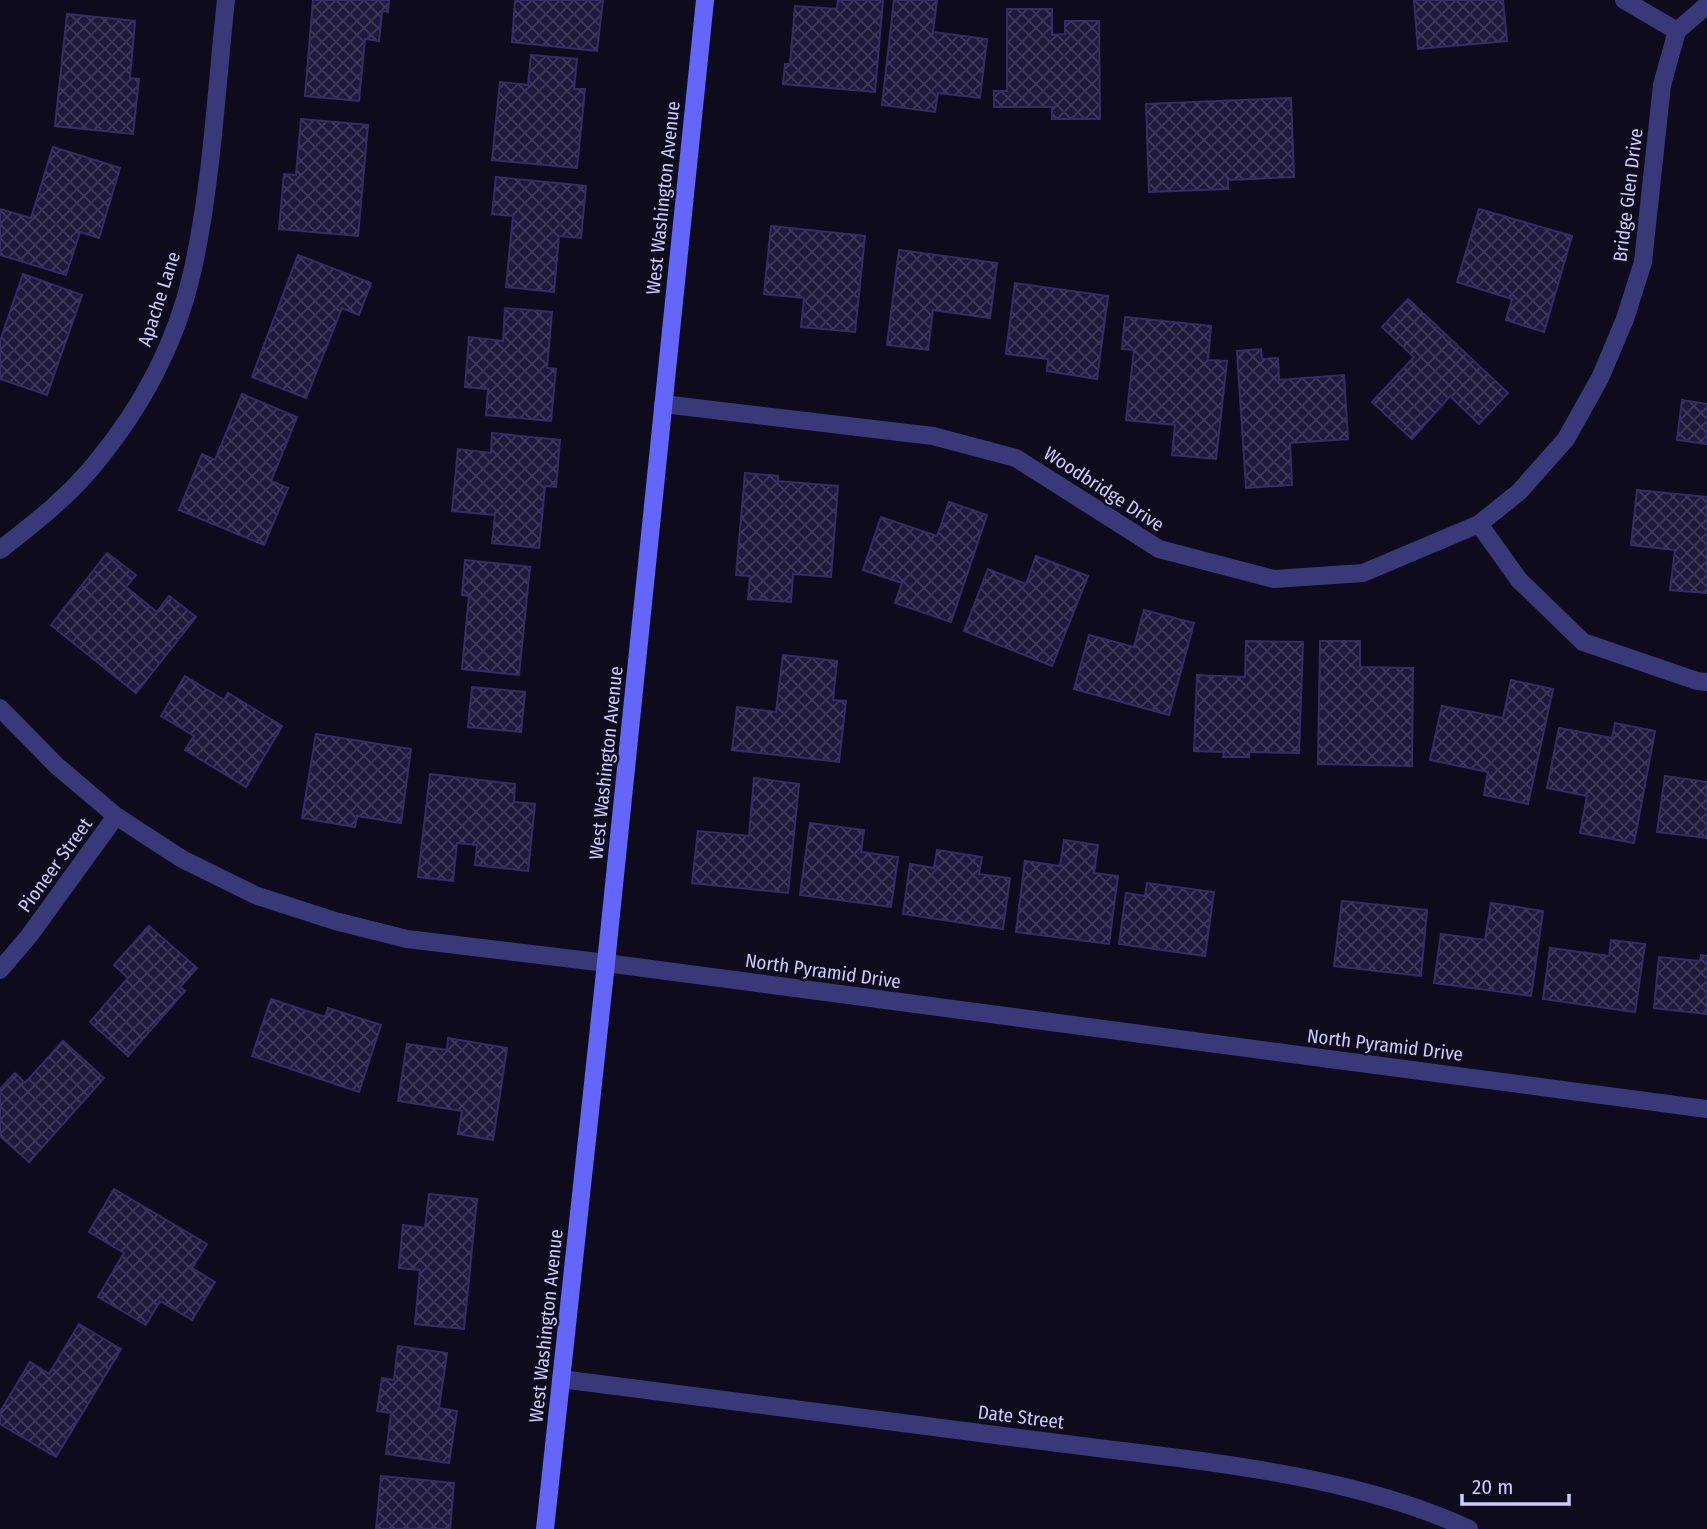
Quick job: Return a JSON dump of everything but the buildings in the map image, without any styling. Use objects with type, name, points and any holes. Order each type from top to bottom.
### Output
[{"type":"main road","name":"West Washington Avenue","points":[[545,1529],[705,0]]},
{"type":"street","name":"Apache Lane","points":[[0,550],[62,498],[93,467],[121,431],[152,381],[174,331],[191,276],[202,219],[226,0]]},
{"type":"street","points":[[1625,1],[1676,31],[1707,5]]},
{"type":"street","name":"Bridge Glen Drive","points":[[1479,524],[1519,492],[1566,439],[1600,378],[1625,319],[1643,262],[1662,85],[1676,31]]},
{"type":"street","name":"Woodbridge Drive","points":[[663,404],[933,436],[1016,458],[1159,549],[1274,579],[1363,573],[1479,524]]},
{"type":"street","points":[[1479,524],[1519,580],[1583,642],[1697,681],[1707,682]]},
{"type":"street","name":"North Pyramid Drive","points":[[0,708],[57,766],[116,816],[182,859],[255,895],[335,921],[407,939],[1707,1109]]},
{"type":"street","name":"Pioneer Street","points":[[0,970],[29,936],[116,816]]},
{"type":"street","name":"Date Street","points":[[561,1379],[1218,1464],[1360,1490],[1444,1517],[1469,1529]]}]
